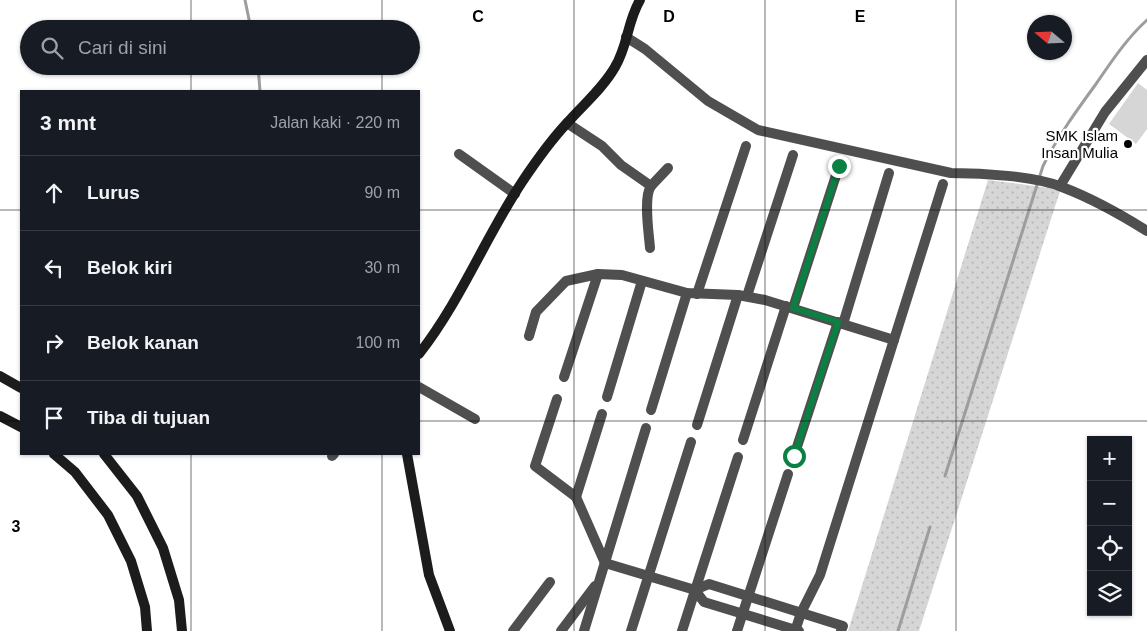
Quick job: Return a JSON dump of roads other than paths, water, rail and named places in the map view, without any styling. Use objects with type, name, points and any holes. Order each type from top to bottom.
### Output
[{"type":"street","points":[[420,353],[452,308],[470,272],[515,194],[544,150],[592,97],[616,66],[632,14],[640,0]]},
{"type":"street","points":[[626,37],[645,49],[708,101],[758,130],[952,173],[975,173],[1060,186],[1083,196],[1147,231]]},
{"type":"street","points":[[1060,186],[1105,112],[1147,60]]},
{"type":"street","points":[[567,123],[602,146],[621,165],[651,186]]},
{"type":"street","points":[[651,410],[746,146]]},
{"type":"street","points":[[459,154],[515,194]]},
{"type":"street","points":[[697,425],[793,155]]},
{"type":"street","points":[[743,440],[839,166]]},
{"type":"street","points":[[650,248],[648,191],[668,168]]},
{"type":"street","points":[[794,456],[841,323],[889,173]]},
{"type":"street","points":[[557,399],[535,466],[576,497],[605,563],[695,590],[704,602],[797,631],[801,613],[820,575],[943,184]]},
{"type":"street","points":[[529,336],[536,312],[566,281],[598,274],[622,275],[692,293],[743,295],[789,307],[894,340]]},
{"type":"street","points":[[564,377],[598,274]]},
{"type":"street","points":[[607,397],[642,281]]},
{"type":"street","points":[[0,376],[20,387]]},
{"type":"street","points":[[420,388],[475,419]]},
{"type":"street","points":[[576,497],[602,414]]},
{"type":"street","points":[[0,416],[20,426]]},
{"type":"street","points":[[584,631],[646,428]]},
{"type":"street","points":[[631,631],[691,442]]},
{"type":"street","points":[[55,455],[75,472],[108,515],[131,561],[145,607],[147,631]]},
{"type":"street","points":[[105,455],[137,496],[163,548],[179,600],[182,631]]},
{"type":"street","points":[[406,455],[429,575],[450,631]]},
{"type":"street","points":[[682,631],[738,457]]},
{"type":"street","points":[[737,631],[788,474]]},
{"type":"street","points":[[561,631],[600,580]]},
{"type":"street","points":[[513,631],[550,582]]},
{"type":"street","points":[[695,590],[710,584],[842,628]]},
{"type":"waterway","points":[[245,0],[249,20]]},
{"type":"waterway","points":[[945,476],[1043,166],[1068,124],[1113,59],[1147,20]]},
{"type":"waterway","points":[[259,75],[260,90]]},
{"type":"waterway","points":[[898,631],[930,527]]},
{"type":"place","name":"SMK Islam Insan Mulia","points":[[1128,144]]}]
